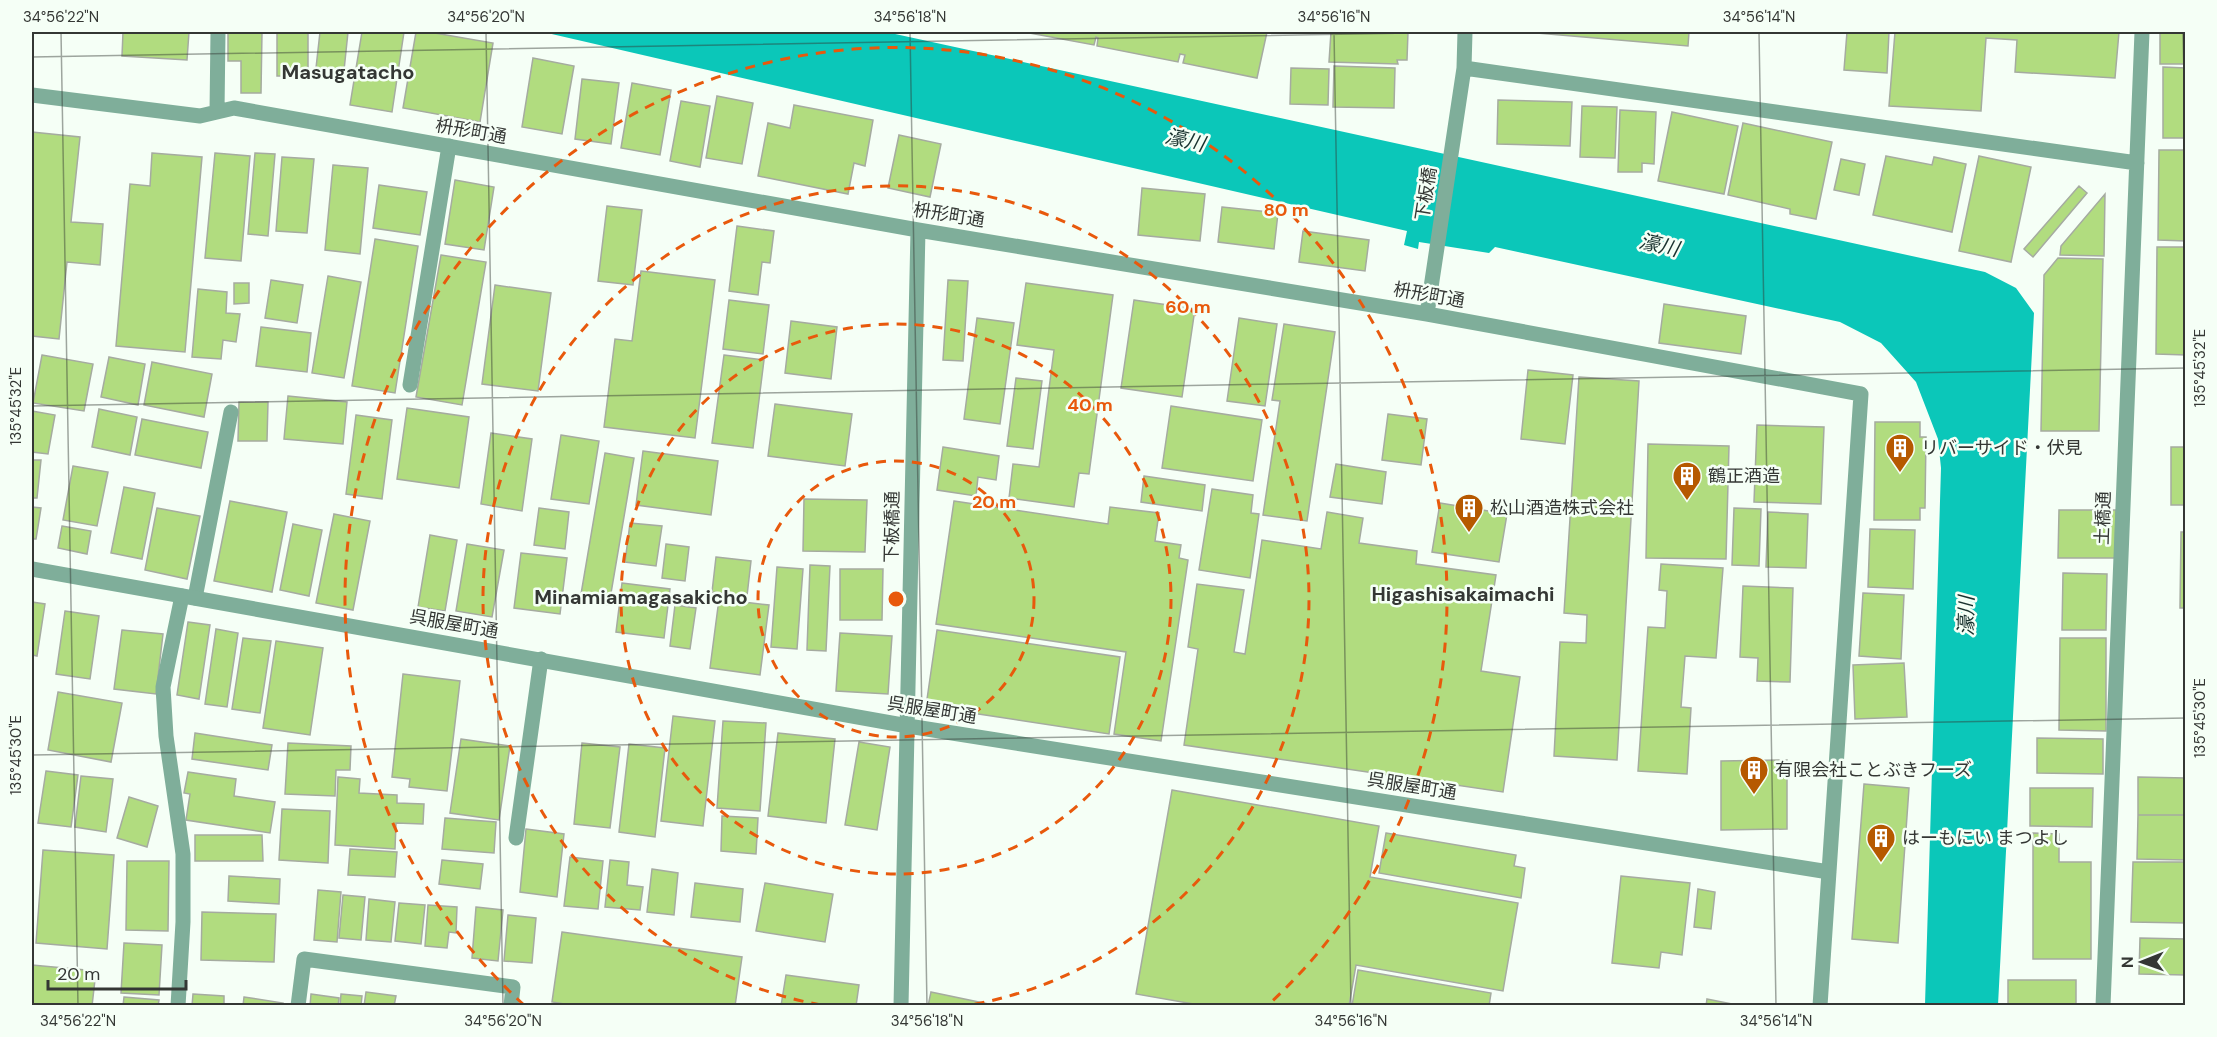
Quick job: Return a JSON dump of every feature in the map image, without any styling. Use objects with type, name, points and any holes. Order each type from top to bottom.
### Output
[{"type":"street","points":[[217,112],[218,32]]},
{"type":"street","points":[[1465,32],[1464,68],[2137,164]]},
{"type":"street","name":"土橋通","points":[[2103,1005],[2142,32]]},
{"type":"street","name":"下板橋","points":[[1427,314],[1464,68]]},
{"type":"street","name":"枡形町通","points":[[32,95],[200,116],[234,108],[918,230],[1427,314],[1861,393],[1829,872]]},
{"type":"street","points":[[410,386],[449,146]]},
{"type":"street","name":"下板橋通","points":[[901,1005],[918,230]]},
{"type":"street","points":[[178,1005],[183,922],[183,854],[166,736],[163,687],[188,597],[231,412]]},
{"type":"street","name":"呉服屋町通","points":[[32,569],[908,726],[1829,872]]},
{"type":"street","points":[[516,838],[541,659]]},
{"type":"street","points":[[1820,1005],[1829,872]]},
{"type":"street","points":[[298,1005],[304,959],[513,987],[511,1005]]},
{"type":"water","name":"濠川","points":[[543,32],[886,32],[1985,272],[2016,288],[2034,313],[1998,1005],[1925,1005],[1941,468],[1938,439],[1916,382],[1881,343],[1840,322],[1495,247],[1489,253],[1419,242],[1418,249],[1404,245],[1407,231]]},
{"type":"building","points":[[123,32],[189,32],[187,60],[122,56]]},
{"type":"building","points":[[228,32],[262,32],[261,93],[241,93],[241,61],[228,61]]},
{"type":"building","points":[[277,32],[308,32],[308,76],[277,76]]},
{"type":"building","points":[[320,32],[348,32],[343,80],[315,77]]},
{"type":"building","points":[[362,32],[404,32],[392,112],[350,105]]},
{"type":"building","points":[[416,32],[429,32],[493,43],[480,122],[403,108]]},
{"type":"building","points":[[1024,32],[1267,32],[1257,78],[1183,63],[1185,55],[1180,54],[1178,62],[1097,46],[1098,38],[1096,37],[1094,45]]},
{"type":"building","points":[[1331,32],[1408,32],[1407,60],[1397,60],[1398,64],[1329,62]]},
{"type":"building","points":[[1525,32],[1689,32],[1688,46]]},
{"type":"building","points":[[1847,32],[1889,32],[1887,73],[1844,70]]},
{"type":"building","points":[[1895,32],[2119,32],[2115,78],[2015,72],[2017,40],[1986,38],[1981,111],[1889,106]]},
{"type":"building","points":[[2160,32],[2186,32],[2186,64],[2160,64]]},
{"type":"building","points":[[533,58],[574,66],[562,134],[522,127]]},
{"type":"building","points":[[1334,66],[1395,68],[1394,108],[1333,107]]},
{"type":"building","points":[[2163,67],[2186,68],[2186,138],[2163,138]]},
{"type":"building","points":[[1291,68],[1329,69],[1328,105],[1290,104]]},
{"type":"building","points":[[582,79],[619,83],[611,144],[575,139]]},
{"type":"building","points":[[632,83],[671,90],[660,155],[621,148]]},
{"type":"building","points":[[717,96],[753,103],[742,164],[706,158]]},
{"type":"building","points":[[1498,100],[1572,102],[1570,146],[1497,144]]},
{"type":"building","points":[[681,101],[710,106],[700,167],[670,161]]},
{"type":"building","points":[[794,105],[873,120],[865,166],[854,163],[848,194],[758,176],[768,123],[790,128]]},
{"type":"building","points":[[1582,106],[1617,107],[1615,158],[1580,157]]},
{"type":"building","points":[[1620,110],[1656,112],[1654,164],[1642,163],[1642,172],[1618,172]]},
{"type":"building","points":[[1672,112],[1738,126],[1724,194],[1658,181]]},
{"type":"building","points":[[1743,123],[1832,142],[1816,219],[1790,214],[1790,209],[1728,195]]},
{"type":"building","points":[[32,132],[80,137],[71,222],[103,224],[100,265],[67,262],[59,339],[32,336]]},
{"type":"building","points":[[899,135],[941,144],[930,197],[888,188]]},
{"type":"building","points":[[2159,150],[2186,150],[2186,241],[2158,240]]},
{"type":"building","points":[[152,153],[202,157],[185,352],[116,346],[130,184],[150,186]]},
{"type":"building","points":[[215,153],[250,156],[241,261],[205,258]]},
{"type":"building","points":[[255,153],[275,154],[268,236],[248,234]]},
{"type":"building","points":[[1886,156],[1932,165],[1934,157],[1966,164],[1952,232],[1873,215]]},
{"type":"building","points":[[1979,156],[2031,167],[2011,262],[1959,251]]},
{"type":"building","points":[[282,157],[314,159],[307,233],[276,231]]},
{"type":"building","points":[[1841,159],[1865,164],[1859,195],[1834,190]]},
{"type":"building","points":[[333,165],[368,168],[360,254],[325,250]]},
{"type":"building","points":[[455,180],[494,187],[484,250],[445,244]]},
{"type":"building","points":[[379,185],[427,192],[420,235],[373,228]]},
{"type":"building","points":[[2079,186],[2087,193],[2033,257],[2024,249]]},
{"type":"building","points":[[1142,188],[1205,194],[1200,241],[1138,235]]},
{"type":"building","points":[[2105,194],[2104,256],[2060,255],[2061,246]]},
{"type":"building","points":[[607,206],[642,210],[633,285],[598,281]]},
{"type":"building","points":[[1222,207],[1278,213],[1274,249],[1218,242]]},
{"type":"building","points":[[737,226],[774,231],[770,263],[762,262],[758,295],[729,291]]},
{"type":"building","points":[[1303,231],[1369,240],[1365,271],[1299,262]]},
{"type":"building","points":[[375,239],[418,246],[395,393],[352,386]]},
{"type":"building","points":[[2157,247],[2186,247],[2186,355],[2156,354]]},
{"type":"building","points":[[441,255],[486,262],[462,405],[416,397]]},
{"type":"building","points":[[2058,258],[2103,259],[2099,431],[2041,431],[2044,275]]},
{"type":"building","points":[[641,271],[715,280],[695,438],[604,427],[615,339],[632,341]]},
{"type":"building","points":[[328,276],[361,282],[344,378],[312,373]]},
{"type":"building","points":[[271,280],[303,285],[297,323],[265,318]]},
{"type":"building","points":[[948,280],[968,281],[963,361],[943,360]]},
{"type":"building","points":[[234,283],[249,283],[249,303],[234,304]]},
{"type":"building","points":[[1026,283],[1113,295],[1089,474],[1079,473],[1074,507],[1009,498],[1013,464],[1039,467],[1054,350],[1017,345]]},
{"type":"building","points":[[495,285],[551,293],[538,391],[482,384]]},
{"type":"building","points":[[198,289],[227,292],[226,313],[240,314],[236,342],[223,340],[221,359],[192,357]]},
{"type":"building","points":[[729,300],[769,305],[763,354],[723,349]]},
{"type":"building","points":[[1134,300],[1195,309],[1182,397],[1121,388]]},
{"type":"building","points":[[1664,304],[1746,316],[1741,354],[1659,343]]},
{"type":"building","points":[[977,318],[1014,323],[1000,424],[964,419]]},
{"type":"building","points":[[1239,318],[1277,324],[1265,406],[1227,401]]},
{"type":"building","points":[[791,321],[837,327],[831,379],[785,373]]},
{"type":"building","points":[[1284,324],[1335,332],[1307,521],[1263,515],[1280,401],[1272,400]]},
{"type":"building","points":[[261,327],[311,333],[307,372],[256,366]]},
{"type":"building","points":[[42,355],[93,364],[84,411],[33,403]]},
{"type":"building","points":[[724,355],[764,360],[753,448],[712,443]]},
{"type":"building","points":[[109,357],[145,364],[138,405],[101,397]]},
{"type":"building","points":[[152,362],[212,374],[204,417],[144,405]]},
{"type":"building","points":[[1528,370],[1573,375],[1565,444],[1521,439]]},
{"type":"building","points":[[1579,377],[1639,381],[1617,760],[1554,756],[1560,642],[1586,643],[1587,615],[1564,613]]},
{"type":"building","points":[[1016,378],[1042,381],[1033,449],[1007,446]]},
{"type":"building","points":[[288,396],[347,402],[343,444],[284,439]]},
{"type":"building","points":[[239,402],[268,402],[267,441],[238,441]]},
{"type":"building","points":[[775,404],[852,414],[845,466],[768,456]]},
{"type":"building","points":[[1171,406],[1262,420],[1253,481],[1162,468]]},
{"type":"building","points":[[407,408],[469,417],[459,488],[397,479]]},
{"type":"building","points":[[99,409],[137,417],[130,455],[92,447]]},
{"type":"building","points":[[32,411],[55,415],[48,454],[32,452]]},
{"type":"building","points":[[1388,414],[1427,419],[1421,465],[1382,460]]},
{"type":"building","points":[[356,415],[392,420],[382,499],[346,494]]},
{"type":"building","points":[[142,419],[208,432],[201,468],[135,455]]},
{"type":"building","name":"リバーサイド・伏見","points":[[1875,422],[1920,422],[1920,437],[1926,437],[1925,508],[1920,508],[1920,520],[1874,520]]},
{"type":"building","points":[[1757,425],[1824,427],[1821,504],[1754,502]]},
{"type":"building","points":[[491,433],[532,439],[522,511],[481,504]]},
{"type":"building","points":[[561,435],[599,441],[589,504],[551,499]]},
{"type":"building","name":"鶴正酒造","points":[[1648,444],[1729,446],[1726,559],[1646,558]]},
{"type":"building","points":[[943,447],[999,456],[996,480],[978,477],[976,496],[937,490]]},
{"type":"building","points":[[2171,447],[2186,447],[2186,505],[2171,505]]},
{"type":"building","points":[[643,451],[718,461],[711,515],[636,505]]},
{"type":"building","points":[[605,453],[634,458],[609,605],[580,600]]},
{"type":"building","points":[[32,460],[41,460],[37,498],[32,498]]},
{"type":"building","points":[[1336,464],[1386,472],[1382,504],[1330,497]]},
{"type":"building","points":[[73,466],[108,472],[97,526],[63,520]]},
{"type":"building","points":[[1144,476],[1205,485],[1202,511],[1141,502]]},
{"type":"building","points":[[124,487],[155,493],[142,559],[111,553]]},
{"type":"building","points":[[1212,489],[1253,495],[1251,513],[1259,514],[1250,578],[1199,570]]},
{"type":"building","points":[[804,499],[867,500],[865,552],[803,551]]},
{"type":"building","points":[[230,501],[287,512],[272,592],[214,581]]},
{"type":"building","points":[[954,501],[1108,524],[1110,507],[1159,513],[1155,541],[1181,545],[1179,558],[1188,560],[1161,741],[1114,734],[1126,652],[936,624]]},
{"type":"building","name":"松山酒造株式会社","points":[[1440,503],[1507,514],[1499,562],[1432,552]]},
{"type":"building","points":[[32,507],[41,508],[36,539],[32,539]]},
{"type":"building","points":[[157,508],[200,516],[187,579],[145,570]]},
{"type":"building","points":[[539,508],[569,512],[565,549],[534,545]]},
{"type":"building","points":[[1734,508],[1761,509],[1759,566],[1732,565]]},
{"type":"building","points":[[2059,510],[2116,510],[2115,558],[2058,558]]},
{"type":"building","points":[[1327,512],[1363,518],[1359,543],[1417,551],[1416,564],[1496,575],[1481,671],[1520,677],[1503,792],[1184,745],[1198,649],[1188,647],[1197,584],[1244,590],[1234,652],[1245,654],[1262,540],[1321,549]]},
{"type":"building","points":[[1768,512],[1808,514],[1806,568],[1766,567]]},
{"type":"building","points":[[334,514],[370,521],[353,610],[316,603]]},
{"type":"building","points":[[630,523],[662,526],[656,566],[625,562]]},
{"type":"building","points":[[293,524],[322,530],[309,596],[280,590]]},
{"type":"building","points":[[62,526],[91,531],[87,554],[58,548]]},
{"type":"building","points":[[1870,529],[1915,530],[1913,589],[1868,587]]},
{"type":"building","points":[[2181,532],[2186,532],[2186,608],[2180,608]]},
{"type":"building","points":[[430,535],[457,540],[445,611],[418,607]]},
{"type":"building","points":[[467,544],[504,550],[492,617],[456,611]]},
{"type":"building","points":[[666,544],[689,547],[685,581],[662,578]]},
{"type":"building","points":[[521,553],[567,558],[560,614],[514,608]]},
{"type":"building","points":[[716,557],[751,561],[747,596],[712,592]]},
{"type":"building","points":[[1661,564],[1723,568],[1716,658],[1685,656],[1681,707],[1691,708],[1687,774],[1638,771],[1648,627],[1665,628],[1667,591],[1659,590]]},
{"type":"building","points":[[810,565],[830,566],[826,651],[807,650]]},
{"type":"building","points":[[777,567],[803,569],[797,649],[771,647]]},
{"type":"building","points":[[840,569],[883,569],[882,620],[840,620]]},
{"type":"building","points":[[2063,573],[2107,574],[2106,630],[2062,630]]},
{"type":"building","points":[[622,583],[670,589],[664,638],[616,632]]},
{"type":"building","points":[[1743,586],[1793,588],[1790,682],[1757,681],[1758,658],[1740,657]]},
{"type":"building","points":[[1863,593],[1904,595],[1901,659],[1859,656]]},
{"type":"building","points":[[719,599],[769,605],[760,675],[710,668]]},
{"type":"building","points":[[32,602],[45,604],[37,656],[32,655]]},
{"type":"building","points":[[675,605],[696,608],[690,649],[670,646]]},
{"type":"building","points":[[65,611],[99,616],[90,679],[56,674]]},
{"type":"building","points":[[188,622],[210,625],[199,699],[177,695]]},
{"type":"building","points":[[216,629],[238,633],[227,707],[205,704]]},
{"type":"building","points":[[122,630],[163,634],[156,694],[114,689]]},
{"type":"building","points":[[937,630],[1120,657],[1109,734],[926,706]]},
{"type":"building","points":[[840,633],[892,636],[888,694],[836,691]]},
{"type":"building","points":[[243,638],[271,641],[260,713],[232,709]]},
{"type":"building","points":[[2060,638],[2106,638],[2106,731],[2059,730]]},
{"type":"building","points":[[276,641],[323,648],[310,735],[263,728]]},
{"type":"building","points":[[1904,663],[1907,717],[1855,719],[1853,665]]},
{"type":"building","points":[[403,674],[460,681],[447,791],[409,787],[410,779],[392,777]]},
{"type":"building","points":[[58,692],[122,703],[111,762],[48,750]]},
{"type":"building","points":[[673,716],[715,721],[703,826],[661,821]]},
{"type":"building","points":[[723,721],[766,723],[760,811],[717,808]]},
{"type":"building","points":[[195,733],[272,745],[268,770],[192,759]]},
{"type":"building","points":[[778,733],[835,739],[826,823],[768,816]]},
{"type":"building","points":[[2037,738],[2103,739],[2103,774],[2037,773]]},
{"type":"building","points":[[461,739],[510,746],[499,820],[450,813]]},
{"type":"building","points":[[859,742],[890,747],[877,830],[845,825]]},
{"type":"building","points":[[288,743],[351,746],[350,770],[336,770],[335,796],[285,794]]},
{"type":"building","points":[[582,743],[620,747],[610,828],[574,824]]},
{"type":"building","points":[[629,744],[665,748],[655,837],[619,832]]},
{"type":"building","name":"有限会社ことぶきフーズ","points":[[1787,760],[1787,829],[1721,830],[1721,761]]},
{"type":"building","points":[[46,771],[78,775],[71,827],[38,823]]},
{"type":"building","points":[[188,772],[236,779],[234,796],[275,802],[270,833],[186,820],[190,794],[184,793]]},
{"type":"building","points":[[81,776],[113,779],[106,832],[75,827]]},
{"type":"building","points":[[338,777],[360,779],[359,793],[397,795],[397,803],[424,804],[423,824],[396,823],[395,849],[335,845]]},
{"type":"building","points":[[2138,777],[2186,778],[2186,815],[2138,815]]},
{"type":"building","name":"はーもにい まつよし","points":[[1864,784],[1909,788],[1898,943],[1852,939]]},
{"type":"building","points":[[2030,788],[2093,788],[2092,827],[2030,826]]},
{"type":"building","points":[[1172,790],[1379,826],[1370,877],[1518,903],[1503,991],[1356,965],[1349,1006],[1205,1006],[1136,994]]},
{"type":"building","points":[[129,797],[158,806],[147,847],[117,838]]},
{"type":"building","points":[[282,809],[330,811],[328,863],[279,860]]},
{"type":"building","points":[[2138,815],[2186,815],[2186,860],[2137,859]]},
{"type":"building","points":[[722,816],[758,818],[756,854],[721,851]]},
{"type":"building","points":[[445,818],[496,822],[494,853],[442,849]]},
{"type":"building","points":[[526,829],[564,834],[557,897],[520,892]]},
{"type":"building","points":[[1386,833],[1516,855],[1514,866],[1525,868],[1521,898],[1379,873]]},
{"type":"building","points":[[2033,833],[2059,834],[2059,862],[2091,862],[2091,959],[2033,959]]},
{"type":"building","points":[[195,835],[262,835],[263,861],[195,861]]},
{"type":"building","points":[[350,849],[397,852],[395,877],[348,875]]},
{"type":"building","points":[[43,850],[114,855],[107,949],[36,943]]},
{"type":"building","points":[[570,857],[603,861],[598,909],[564,906]]},
{"type":"building","points":[[442,860],[483,864],[480,889],[439,884]]},
{"type":"building","points":[[610,860],[629,862],[627,885],[643,887],[640,910],[605,907]]},
{"type":"building","points":[[127,861],[169,861],[168,931],[126,930]]},
{"type":"building","points":[[2133,862],[2186,862],[2186,923],[2131,922]]},
{"type":"building","points":[[652,869],[678,873],[674,915],[647,912]]},
{"type":"building","points":[[229,876],[280,879],[279,904],[228,901]]},
{"type":"building","points":[[1621,876],[1690,883],[1682,955],[1661,952],[1659,968],[1612,963]]},
{"type":"building","points":[[695,883],[743,889],[740,922],[691,917]]},
{"type":"building","points":[[765,883],[833,894],[825,942],[756,931]]},
{"type":"building","points":[[1698,889],[1715,892],[1711,929],[1694,927]]},
{"type":"building","points":[[318,890],[341,892],[337,942],[314,940]]},
{"type":"building","points":[[343,895],[365,897],[361,940],[339,938]]},
{"type":"building","points":[[369,899],[395,902],[391,942],[366,940]]},
{"type":"building","points":[[399,903],[425,905],[421,944],[395,941]]},
{"type":"building","points":[[428,905],[457,907],[456,933],[449,932],[447,948],[425,946]]},
{"type":"building","points":[[476,907],[503,910],[498,961],[472,958]]},
{"type":"building","points":[[202,912],[276,914],[274,962],[201,960]]},
{"type":"building","points":[[508,915],[536,918],[532,963],[504,961]]},
{"type":"building","points":[[562,932],[742,957],[735,1006],[577,1006],[552,1002]]},
{"type":"building","points":[[2140,938],[2186,939],[2186,975],[2139,974]]},
{"type":"building","points":[[124,943],[162,945],[159,995],[121,993]]},
{"type":"building","points":[[32,965],[96,971],[92,1006],[32,1006]]},
{"type":"building","points":[[1358,970],[1491,993],[1489,1006],[1352,1006]]},
{"type":"building","points":[[786,975],[859,985],[856,1006],[781,1006]]},
{"type":"building","points":[[2008,980],[2076,980],[2076,1006],[2008,1006]]},
{"type":"building","points":[[366,992],[396,996],[394,1006],[364,1006]]},
{"type":"building","points":[[931,992],[998,1006],[928,1006]]},
{"type":"building","points":[[193,994],[224,996],[224,1006],[192,1006]]},
{"type":"building","points":[[311,994],[339,998],[338,1006],[310,1006]]},
{"type":"building","points":[[341,994],[362,996],[361,1006],[340,1006]]},
{"type":"building","points":[[124,997],[159,1000],[158,1006],[123,1006]]},
{"type":"building","points":[[244,997],[283,1003],[282,1006],[243,1006]]},
{"type":"building","points":[[1707,999],[1742,1006],[1706,1006]]},
{"type":"place","name":"リバーサイド・伏見","points":[[1900,474]]},
{"type":"place","name":"鶴正酒造","points":[[1687,502]]},
{"type":"place","name":"松山酒造株式会社","points":[[1469,534]]},
{"type":"place","name":"有限会社ことぶきフーズ","points":[[1754,796]]},
{"type":"place","name":"はーもにい まつよし","points":[[1881,864]]},
{"type":"district","name":"Masugatacho","points":[[348,72]]},
{"type":"district","name":"Higashisakaimachi","points":[[1463,594]]},
{"type":"district","name":"Minamiamagasakicho","points":[[641,597]]}]
